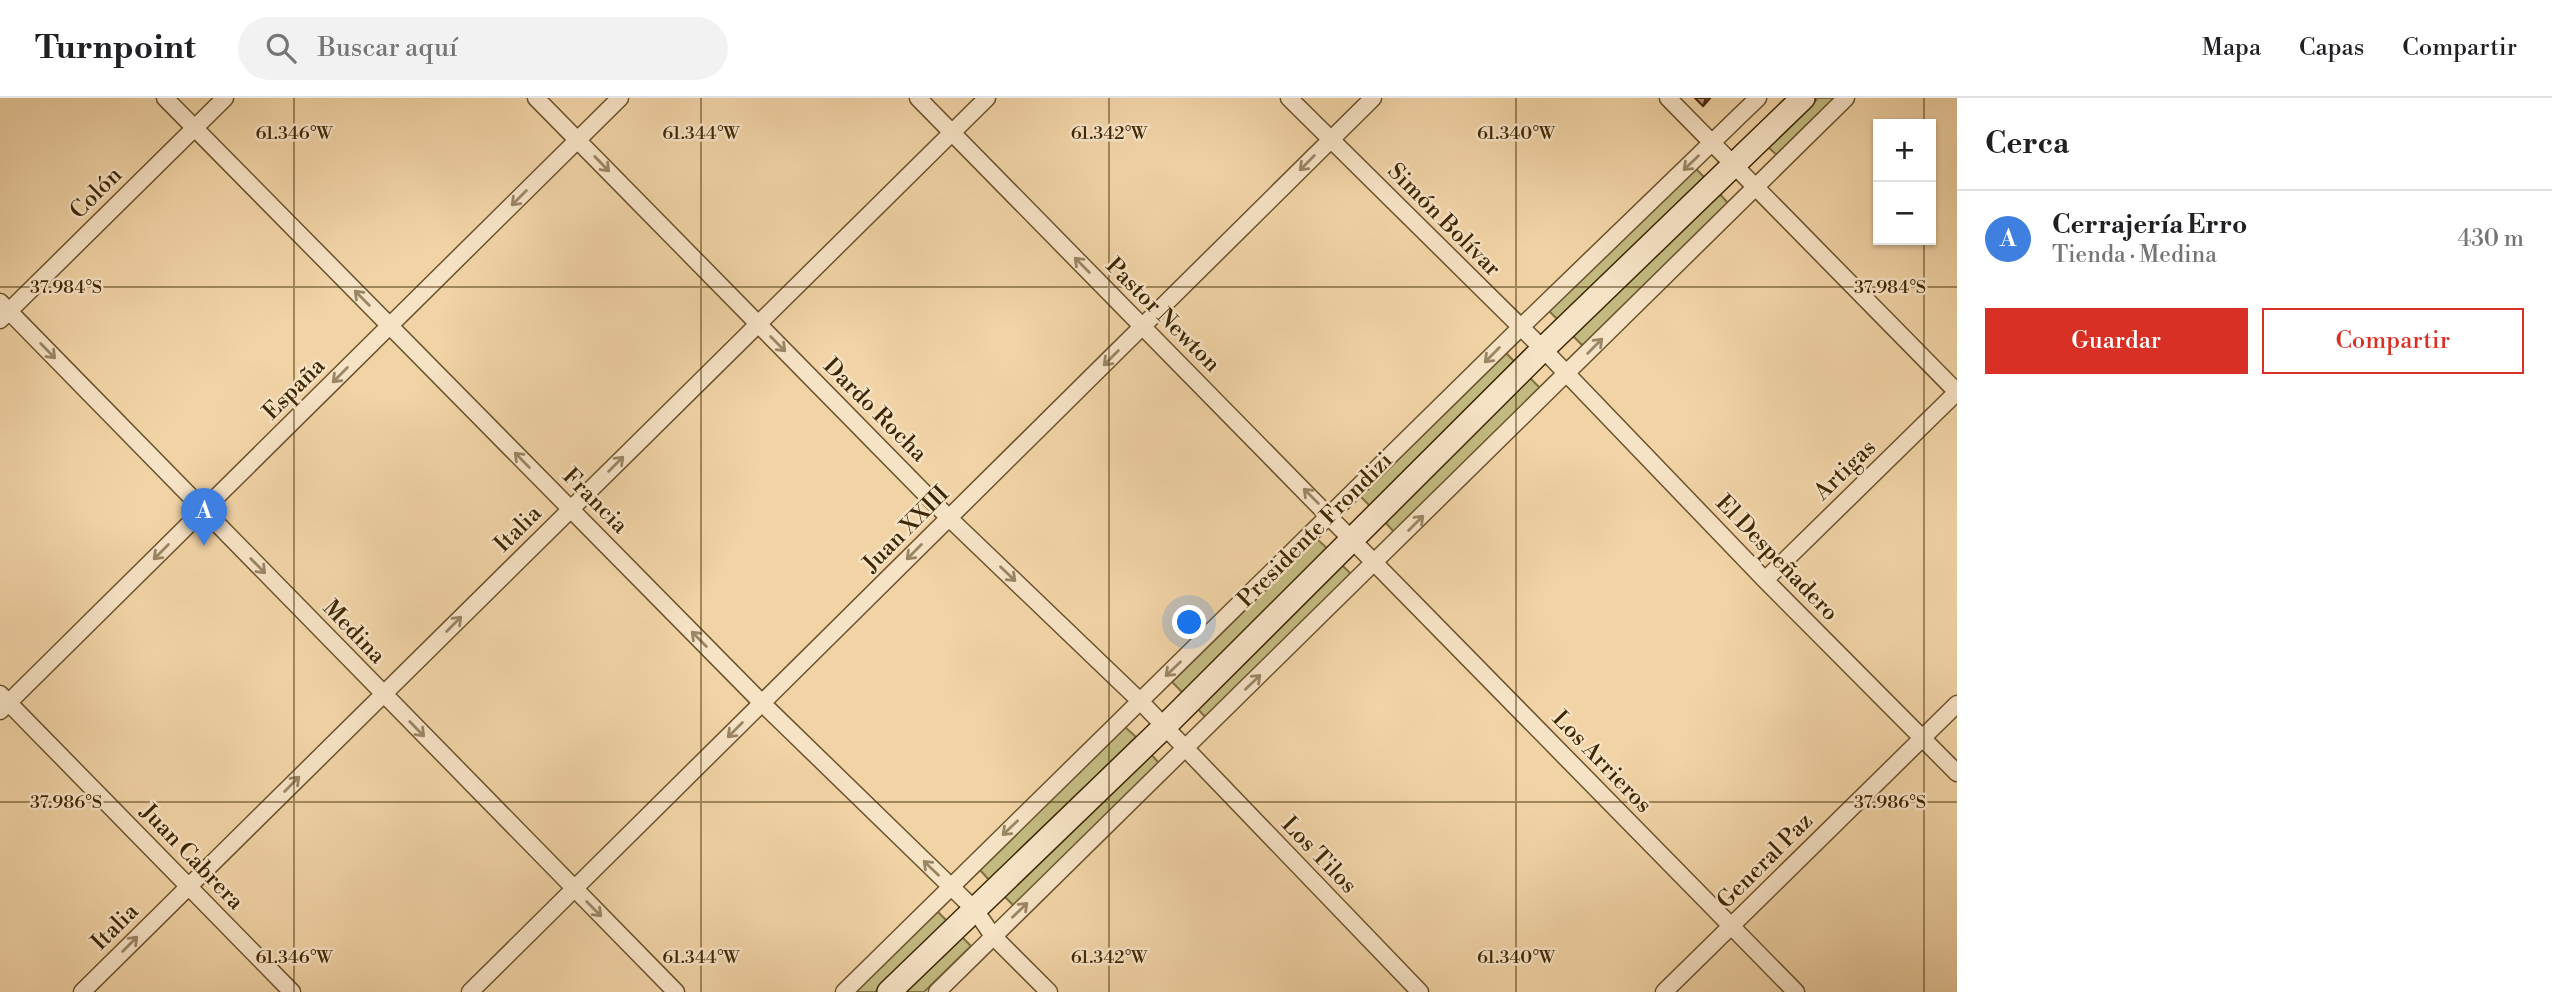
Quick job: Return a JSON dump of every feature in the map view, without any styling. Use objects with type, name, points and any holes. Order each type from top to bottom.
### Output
[{"type":"main road","name":"Presidente Frondizi","points":[[889,992],[1164,727],[1543,349],[1803,98]]},
{"type":"street","name":"Francia","points":[[164,98],[762,703],[975,910],[993,936],[1049,992]]},
{"type":"street","name":"Colón","points":[[3,311],[225,98]]},
{"type":"street","name":"Dardo Rocha","points":[[536,98],[949,518],[1140,701],[1185,749]]},
{"type":"street","name":"España","points":[[3,703],[203,511],[620,98]]},
{"type":"street","name":"Pastor Newton","points":[[918,98],[1376,563]]},
{"type":"street","name":"Italia","points":[[82,992],[987,98]]},
{"type":"street","name":"Simón Bolívar","points":[[1289,98],[1567,373]]},
{"type":"street","name":"Juan XXIII","points":[[470,992],[1373,98]]},
{"type":"street","points":[[1668,98],[1957,392]]},
{"type":"street","name":"Presidente Frondizi","points":[[844,992],[1758,98]]},
{"type":"street","points":[[937,992],[1846,98]]},
{"type":"street","name":"Medina","points":[[3,311],[676,992]]},
{"type":"street","name":"El Despeñadero","points":[[1567,373],[1765,580],[1957,773]]},
{"type":"street","name":"Artigas","points":[[1765,580],[1957,392]]},
{"type":"street","name":"Los Arrieros","points":[[1376,563],[1796,992]]},
{"type":"street","name":"Juan Cabrera","points":[[3,703],[292,992]]},
{"type":"street","name":"General Paz","points":[[1664,992],[1957,704]]},
{"type":"street","name":"Los Tilos","points":[[1185,749],[1420,992]]},
{"type":"shaded area","points":[[1818,98],[1841,98],[1780,158],[1768,147]]},
{"type":"shaded area","points":[[1693,166],[1705,178],[1559,321],[1548,310]]},
{"type":"shaded area","points":[[1717,191],[1728,203],[1583,346],[1572,335]]},
{"type":"shaded area","points":[[1506,353],[1517,364],[1371,507],[1360,496]]},
{"type":"shaded area","points":[[1530,378],[1541,389],[1395,533],[1384,521]]},
{"type":"shaded area","points":[[1317,539],[1329,550],[1183,693],[1172,682]]},
{"type":"shaded area","points":[[1341,564],[1352,575],[1207,719],[1196,707]]},
{"type":"shaded area","points":[[1124,726],[1136,737],[990,881],[979,869]]},
{"type":"shaded area","points":[[1148,751],[1159,763],[1014,906],[1003,895]]},
{"type":"shaded area","points":[[936,910],[947,921],[875,992],[852,992]]},
{"type":"shaded area","points":[[960,935],[971,946],[924,992],[902,992]]},
{"type":"place","name":"Cerrajería Erro","points":[[204,546]]}]
